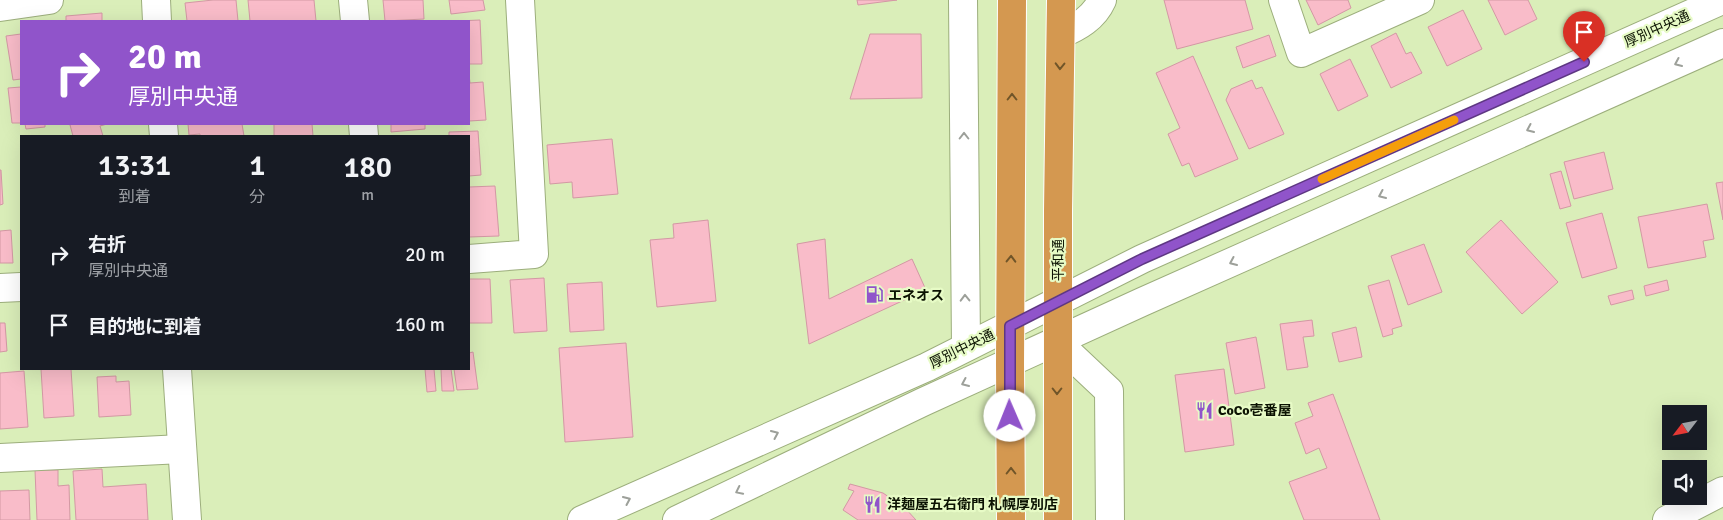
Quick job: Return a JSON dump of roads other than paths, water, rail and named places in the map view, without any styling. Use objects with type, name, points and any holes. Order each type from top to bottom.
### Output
[{"type":"highway","points":[[1011,520],[1012,0]]},
{"type":"highway","name":"平和通","points":[[1058,520],[1057,342],[1061,0]]},
{"type":"main road","points":[[0,7],[50,0]]},
{"type":"main road","points":[[156,0],[157,20]]},
{"type":"main road","points":[[353,0],[354,20]]},
{"type":"main road","points":[[470,259],[534,254],[520,0]]},
{"type":"main road","points":[[963,0],[966,347]]},
{"type":"main road","points":[[1061,34],[1085,22],[1094,13],[1102,0]]},
{"type":"main road","points":[[1283,0],[1301,54],[1420,0]]},
{"type":"main road","name":"厚別中央通","points":[[582,520],[919,370],[1142,259],[1722,0]]},
{"type":"main road","points":[[686,518],[924,402],[1142,302],[1723,43]]},
{"type":"main road","points":[[0,288],[20,287]]},
{"type":"main road","points":[[1057,342],[1109,391],[1110,520]]},
{"type":"main road","points":[[177,370],[187,520]]},
{"type":"main road","points":[[0,458],[182,449]]},
{"type":"main road","points":[[1667,520],[1723,492]]},
{"type":"place","name":"エネオス","points":[[874,295]]},
{"type":"place","name":"CoCo壱番屋","points":[[1204,410]]},
{"type":"place","name":"洋麺屋五右衛門 札幌厚別店","points":[[873,504]]}]
